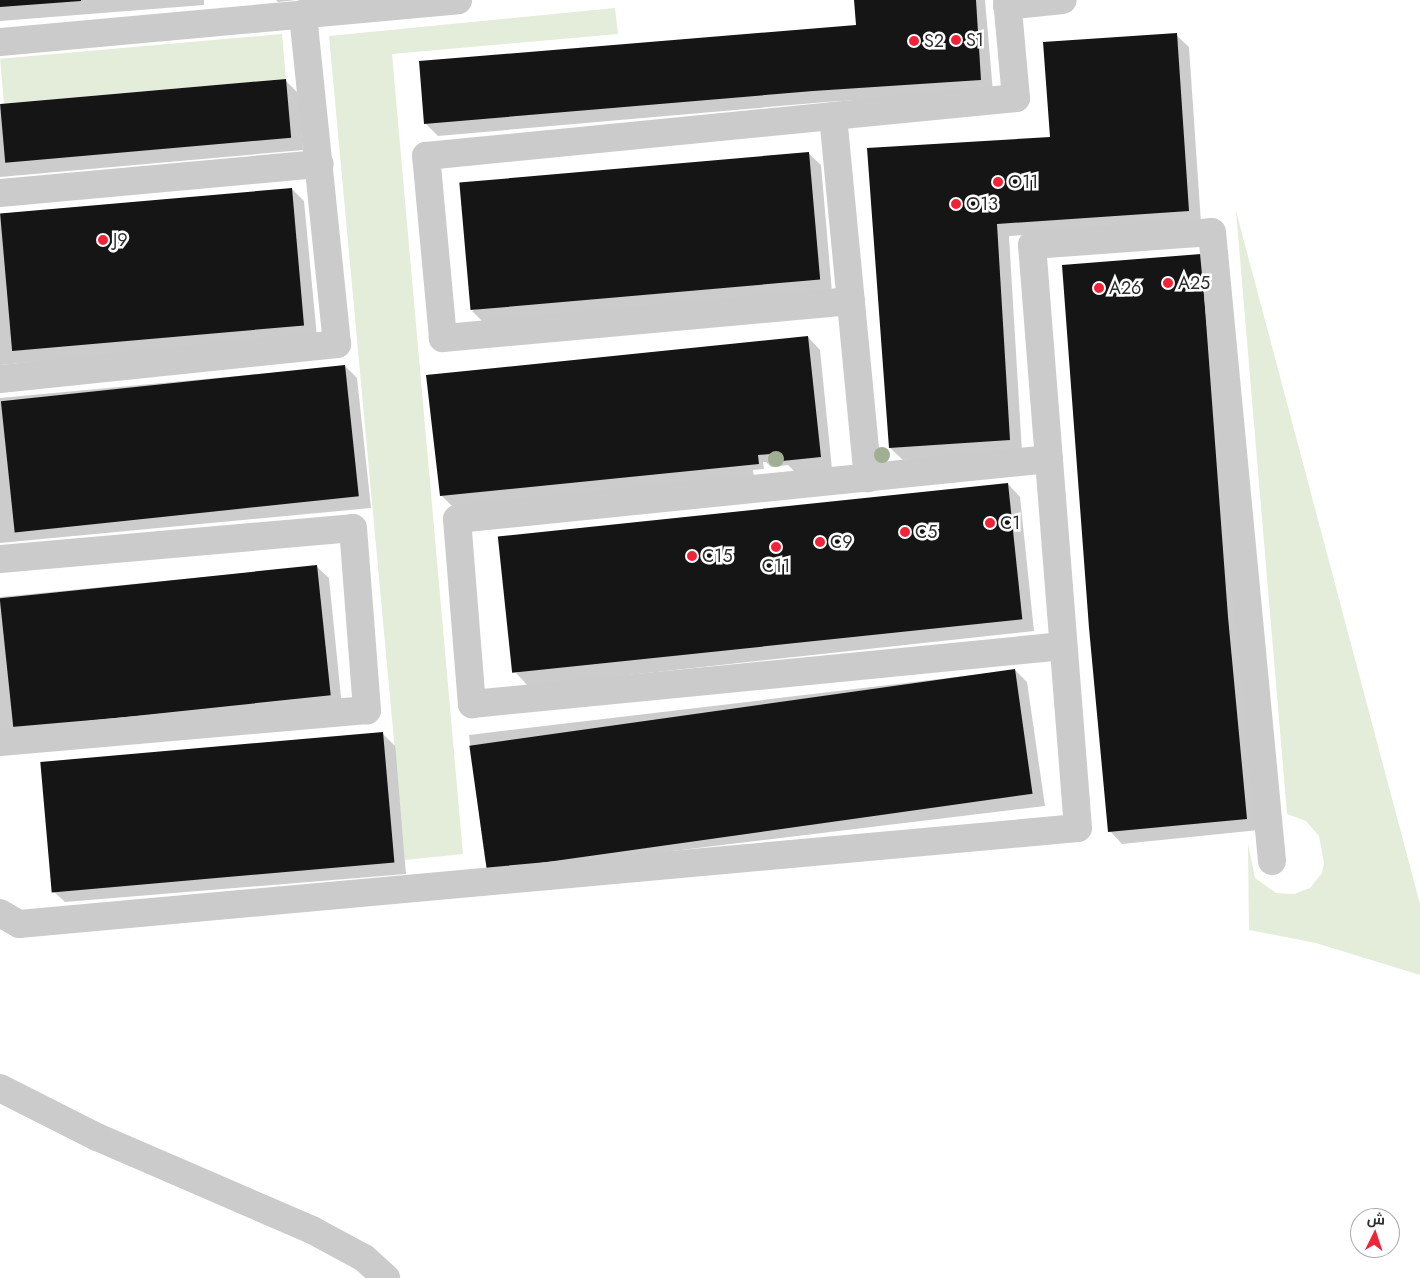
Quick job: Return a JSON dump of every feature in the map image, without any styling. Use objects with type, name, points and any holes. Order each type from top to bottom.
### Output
[{"type":"street","points":[[0,42],[224,11],[303,14],[458,0]]},
{"type":"street","points":[[851,301],[443,338],[426,156],[1016,98],[1007,3],[1063,0]]},
{"type":"street","points":[[0,379],[337,344],[320,164],[303,14]]},
{"type":"street","points":[[833,116],[868,478]]},
{"type":"street","points":[[0,193],[320,164]]},
{"type":"street","points":[[0,913],[18,924],[1078,828],[1032,245],[1212,232],[1272,861]]},
{"type":"street","points":[[1049,459],[457,520],[472,704],[1063,646]]},
{"type":"street","points":[[0,559],[354,528],[367,710],[0,742]]},
{"type":"street","points":[[0,1088],[97,1137],[312,1230],[364,1258],[386,1278]]},
{"type":"green space","points":[[615,8],[618,34],[392,54],[463,854],[405,860],[329,36]]},
{"type":"green space","points":[[282,34],[286,79],[4,103],[0,59]]},
{"type":"green space","points":[[1236,211],[1420,904],[1420,975],[1316,943],[1249,930],[1248,844],[1255,878],[1276,893],[1294,894],[1310,888],[1322,873],[1324,863],[1319,836],[1306,821],[1287,814]]},
{"type":"building","points":[[0,0],[81,0],[81,1],[0,7]]},
{"type":"building","points":[[854,0],[976,0],[981,80],[813,91],[424,124],[419,61],[856,25]]},
{"type":"building","points":[[1177,33],[1189,211],[997,224],[1010,440],[889,448],[867,148],[1050,137],[1043,42]]},
{"type":"building","points":[[286,79],[291,138],[5,163],[0,104]]},
{"type":"building","points":[[809,152],[820,280],[470,310],[459,183]]},
{"type":"building","points":[[292,188],[304,325],[12,351],[0,214]]},
{"type":"building","points":[[1201,254],[1228,617],[1247,819],[1108,832],[1089,628],[1062,265]]},
{"type":"building","points":[[808,336],[821,457],[782,461],[781,453],[758,455],[759,464],[440,496],[426,375]]},
{"type":"building","points":[[345,365],[359,496],[15,532],[1,401]]},
{"type":"building","points":[[1008,483],[1022,619],[512,673],[498,537]]},
{"type":"building","points":[[317,565],[331,695],[13,729],[0,598]]},
{"type":"building","points":[[1015,669],[1033,794],[487,870],[469,746]]},
{"type":"building","points":[[383,732],[394,863],[52,892],[40,762]]},
{"type":"place","name":"S1","points":[[956,40]]},
{"type":"place","name":"S2","points":[[914,41]]},
{"type":"place","name":"O11","points":[[998,182]]},
{"type":"place","name":"O13","points":[[956,204]]},
{"type":"place","name":"J9","points":[[103,240]]},
{"type":"place","name":"A25","points":[[1168,283]]},
{"type":"place","name":"A26","points":[[1099,288]]},
{"type":"place","name":"C1","points":[[990,523]]},
{"type":"place","name":"C5","points":[[905,532]]},
{"type":"place","name":"C9","points":[[820,542]]},
{"type":"place","name":"C11","points":[[776,547]]},
{"type":"place","name":"C15","points":[[692,556]]}]
